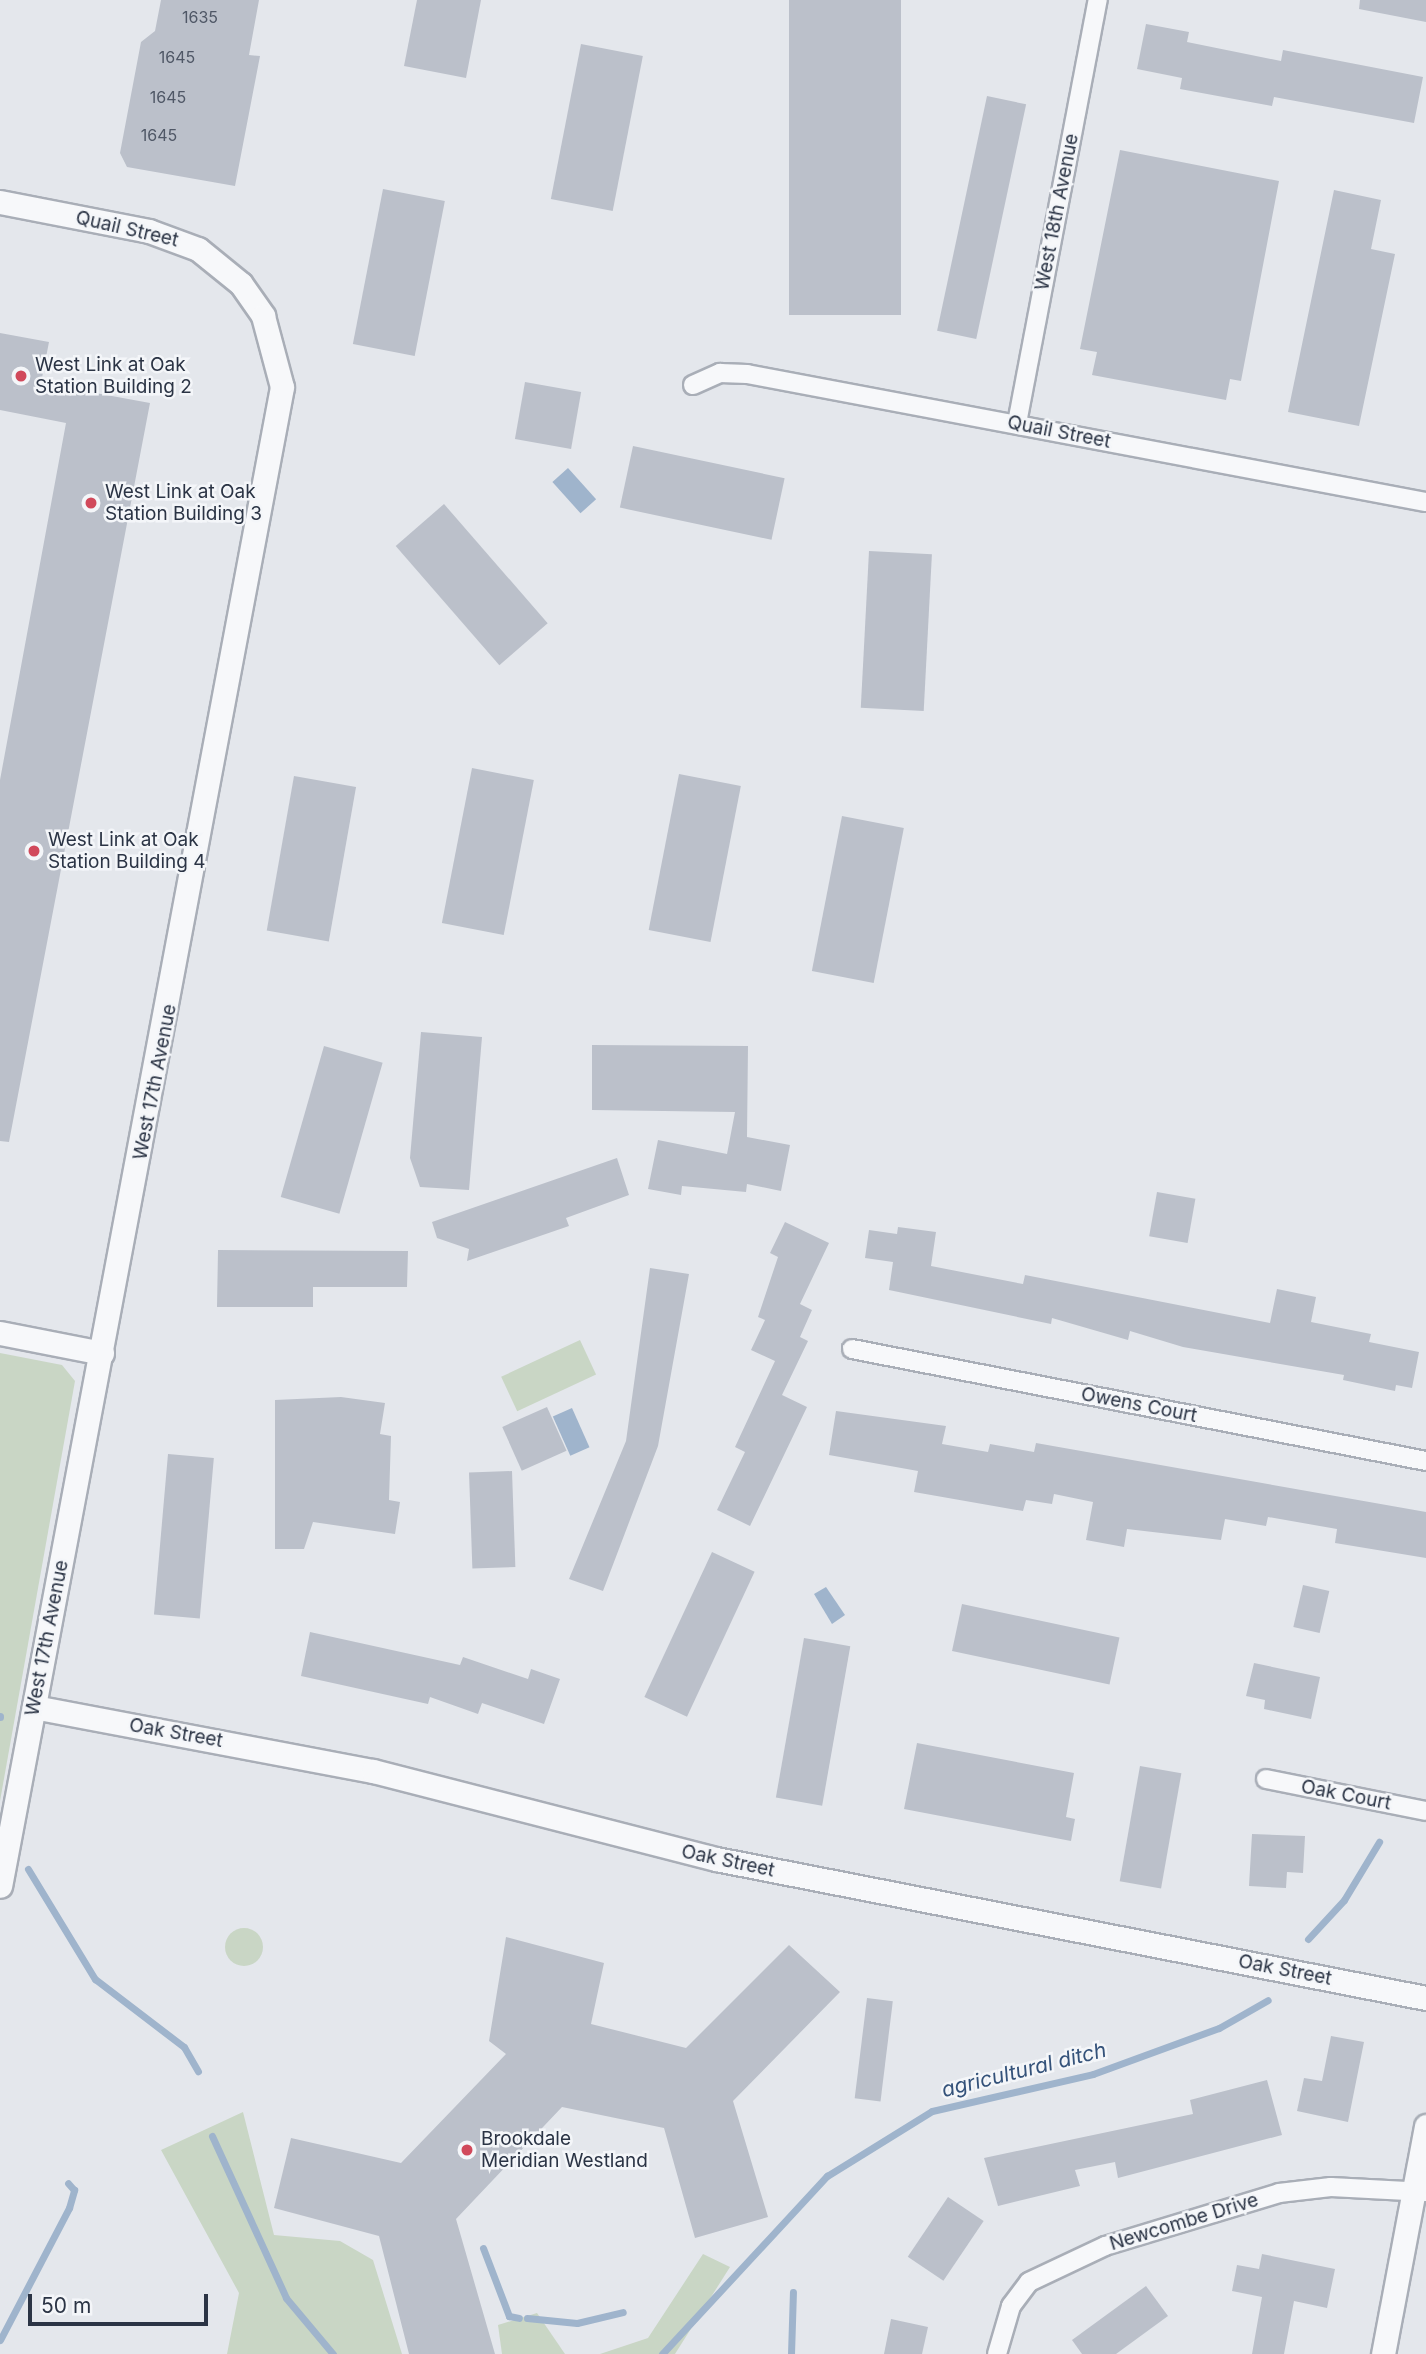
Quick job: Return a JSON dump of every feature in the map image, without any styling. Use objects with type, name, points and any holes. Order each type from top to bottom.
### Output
[{"type":"street","name":"West 18th Avenue","points":[[1017,423],[1098,0]]},
{"type":"street","name":"Quail Street","points":[[0,202],[177,239],[212,258],[240,284]]},
{"type":"street","name":"West 17th Avenue","points":[[0,1886],[282,407],[275,344],[240,284]]},
{"type":"street","name":"Quail Street","points":[[693,385],[720,373],[747,374],[1426,502]]},
{"type":"street","points":[[0,1334],[102,1353]]},
{"type":"street","name":"Owens Court","points":[[852,1349],[1426,1461]]},
{"type":"street","name":"Oak Street","points":[[34,1707],[373,1772],[716,1859],[1426,1998]]},
{"type":"street","name":"Oak Court","points":[[1266,1779],[1426,1811]]},
{"type":"street","points":[[1383,2354],[1420,2191],[1426,2126]]},
{"type":"street","name":"Newcombe Drive","points":[[997,2354],[1011,2306],[1049,2267],[1279,2193],[1331,2187],[1420,2191]]},
{"type":"green space","points":[[580,1340],[596,1374],[517,1411],[501,1377]]},
{"type":"green space","points":[[0,1353],[62,1365],[75,1381],[0,1801]]},
{"type":"green space","points":[[244,1928],[258,1933],[263,1947],[258,1961],[244,1966],[230,1961],[225,1947],[230,1933]]},
{"type":"green space","points":[[243,2112],[274,2235],[340,2241],[373,2260],[402,2354],[227,2354],[239,2293],[161,2150]]},
{"type":"green space","points":[[703,2254],[730,2267],[675,2354],[600,2354],[648,2338]]},
{"type":"green space","points":[[537,2313],[565,2354],[502,2354],[498,2325]]},
{"type":"water","points":[[568,468],[596,499],[580,513],[552,482]]},
{"type":"water","points":[[572,1408],[589,1447],[570,1456],[553,1417]]},
{"type":"water","points":[[826,1587],[845,1615],[832,1624],[814,1594]]},
{"type":"building","points":[[161,0],[259,0],[249,55],[260,56],[235,186],[127,167],[120,153],[141,42],[155,31]]},
{"type":"building","points":[[417,0],[481,0],[466,78],[404,66]]},
{"type":"building","points":[[789,0],[901,0],[901,315],[789,315]]},
{"type":"building","points":[[1360,0],[1426,0],[1426,22],[1359,9]]},
{"type":"building","points":[[1146,24],[1189,32],[1187,42],[1281,61],[1283,50],[1423,77],[1414,123],[1274,97],[1272,106],[1180,89],[1182,78],[1137,69]]},
{"type":"building","points":[[581,44],[643,56],[613,211],[551,199]]},
{"type":"building","points":[[987,96],[1026,104],[976,339],[937,331]]},
{"type":"building","points":[[1120,150],[1279,181],[1241,381],[1230,379],[1226,400],[1092,375],[1097,352],[1080,349]]},
{"type":"building","points":[[383,189],[445,201],[415,356],[353,344]]},
{"type":"building","points":[[1334,190],[1381,200],[1371,249],[1395,254],[1359,426],[1288,412]]},
{"type":"building","points":[[0,333],[49,342],[41,383],[150,403],[9,1142],[0,1141],[0,780],[66,423],[0,410]]},
{"type":"building","points":[[525,382],[581,392],[571,449],[515,439]]},
{"type":"building","points":[[633,446],[785,478],[772,540],[620,508]]},
{"type":"building","points":[[444,504],[548,623],[499,665],[396,546]]},
{"type":"building","points":[[869,551],[932,554],[924,711],[861,708]]},
{"type":"building","points":[[472,768],[534,780],[504,935],[442,923]]},
{"type":"building","points":[[679,774],[741,786],[711,942],[649,930]]},
{"type":"building","points":[[294,776],[356,787],[329,942],[267,931]]},
{"type":"building","points":[[842,816],[904,828],[874,983],[812,971]]},
{"type":"building","points":[[421,1032],[482,1037],[469,1190],[420,1187],[410,1158]]},
{"type":"building","points":[[592,1045],[748,1046],[747,1137],[790,1145],[781,1191],[747,1184],[746,1192],[682,1186],[681,1195],[648,1189],[658,1140],[727,1154],[735,1112],[592,1110]]},
{"type":"building","points":[[324,1046],[383,1063],[339,1214],[281,1197]]},
{"type":"building","points":[[617,1158],[629,1195],[566,1218],[569,1226],[467,1261],[469,1249],[437,1238],[432,1222]]},
{"type":"building","points":[[1157,1192],[1195,1199],[1188,1243],[1149,1236]]},
{"type":"building","points":[[785,1222],[829,1243],[800,1304],[812,1310],[800,1337],[808,1341],[782,1395],[807,1407],[750,1526],[717,1510],[745,1452],[735,1447],[775,1361],[751,1350],[765,1320],[758,1317],[778,1257],[770,1253]]},
{"type":"building","points":[[898,1227],[936,1232],[931,1266],[1023,1284],[1025,1275],[1270,1323],[1277,1289],[1316,1297],[1311,1322],[1371,1334],[1369,1342],[1419,1352],[1412,1388],[1396,1385],[1395,1391],[1343,1380],[1344,1375],[1183,1347],[1130,1331],[1128,1340],[1052,1318],[1051,1324],[889,1290],[893,1262],[865,1258],[869,1230],[897,1234]]},
{"type":"building","points":[[218,1250],[408,1251],[407,1287],[313,1287],[313,1307],[217,1307]]},
{"type":"building","points":[[650,1268],[689,1274],[658,1446],[603,1591],[569,1579],[626,1441]]},
{"type":"building","points":[[341,1397],[385,1403],[380,1434],[391,1436],[389,1500],[400,1502],[395,1534],[313,1522],[304,1549],[275,1549],[275,1400]]},
{"type":"building","points":[[547,1407],[567,1451],[522,1471],[502,1427]]},
{"type":"building","points":[[836,1411],[946,1426],[942,1444],[988,1452],[990,1444],[1034,1452],[1036,1443],[1426,1512],[1426,1558],[1335,1543],[1337,1529],[1268,1517],[1266,1526],[1225,1519],[1221,1540],[1127,1529],[1124,1547],[1086,1540],[1093,1502],[1054,1494],[1052,1504],[1026,1500],[1023,1511],[914,1492],[918,1471],[829,1455]]},
{"type":"building","points":[[168,1454],[214,1458],[200,1618],[154,1614]]},
{"type":"building","points":[[512,1471],[515,1567],[472,1568],[469,1473]]},
{"type":"building","points":[[712,1552],[755,1572],[687,1717],[644,1697]]},
{"type":"building","points":[[1303,1585],[1329,1591],[1320,1633],[1293,1627]]},
{"type":"building","points":[[962,1604],[1119,1637],[1110,1684],[952,1651]]},
{"type":"building","points":[[310,1632],[460,1665],[463,1657],[528,1679],[531,1669],[560,1679],[544,1724],[482,1703],[478,1714],[430,1697],[428,1704],[301,1676]]},
{"type":"building","points":[[804,1638],[850,1646],[822,1806],[776,1798]]},
{"type":"building","points":[[1254,1663],[1320,1677],[1311,1719],[1264,1709],[1265,1700],[1246,1696]]},
{"type":"building","points":[[917,1743],[1074,1773],[1066,1817],[1075,1819],[1071,1841],[904,1809]]},
{"type":"building","points":[[1140,1766],[1181,1773],[1161,1889],[1120,1881]]},
{"type":"building","points":[[1252,1834],[1305,1836],[1303,1873],[1287,1872],[1286,1888],[1249,1886]]},
{"type":"building","name":"Brookdale Meridian Westland","points":[[506,1937],[604,1963],[591,2024],[686,2048],[789,1945],[840,1992],[733,2101],[768,2217],[695,2238],[664,2128],[562,2107],[456,2219],[495,2354],[409,2354],[379,2236],[274,2208],[291,2138],[401,2163],[506,2054],[489,2041]]},
{"type":"building","points":[[867,1998],[893,2001],[880,2101],[855,2098]]},
{"type":"building","points":[[1331,2036],[1364,2042],[1348,2122],[1297,2111],[1304,2078],[1322,2081]]},
{"type":"building","points":[[1267,2080],[1282,2135],[1118,2178],[1115,2162],[1075,2170],[1080,2186],[998,2206],[984,2158],[1193,2114],[1190,2100]]},
{"type":"building","points":[[948,2197],[984,2221],[943,2281],[908,2257]]},
{"type":"building","points":[[1262,2254],[1335,2269],[1327,2308],[1294,2301],[1284,2354],[1252,2354],[1262,2297],[1232,2291],[1237,2265],[1259,2269]]},
{"type":"building","points":[[1146,2286],[1168,2316],[1116,2354],[1082,2354],[1072,2340]]},
{"type":"building","points":[[891,2319],[928,2327],[922,2354],[884,2354]]},
{"type":"waterway","name":"agricultural ditch","points":[[1308,1939],[1344,1900],[1379,1842]]},
{"type":"waterway","name":"agricultural ditch","points":[[28,1869],[95,1979],[184,2047],[198,2071]]},
{"type":"waterway","name":"agricultural ditch","points":[[662,2354],[827,2176],[932,2111],[1093,2074],[1219,2028],[1268,2000]]},
{"type":"waterway","name":"agricultural ditch","points":[[212,2136],[286,2298],[333,2354]]},
{"type":"waterway","points":[[0,2340],[69,2208],[74,2190],[68,2183]]},
{"type":"waterway","points":[[483,2248],[509,2316],[519,2318]]},
{"type":"waterway","points":[[791,2354],[793,2292]]},
{"type":"waterway","points":[[527,2318],[577,2323],[623,2312]]},
{"type":"place","name":"West Link at Oak Station Building 2","points":[[21,376]]},
{"type":"place","name":"West Link at Oak Station Building 3","points":[[91,503]]},
{"type":"place","name":"West Link at Oak Station Building 4","points":[[34,851]]},
{"type":"place","name":"Brookdale Meridian Westland","points":[[467,2150]]}]
